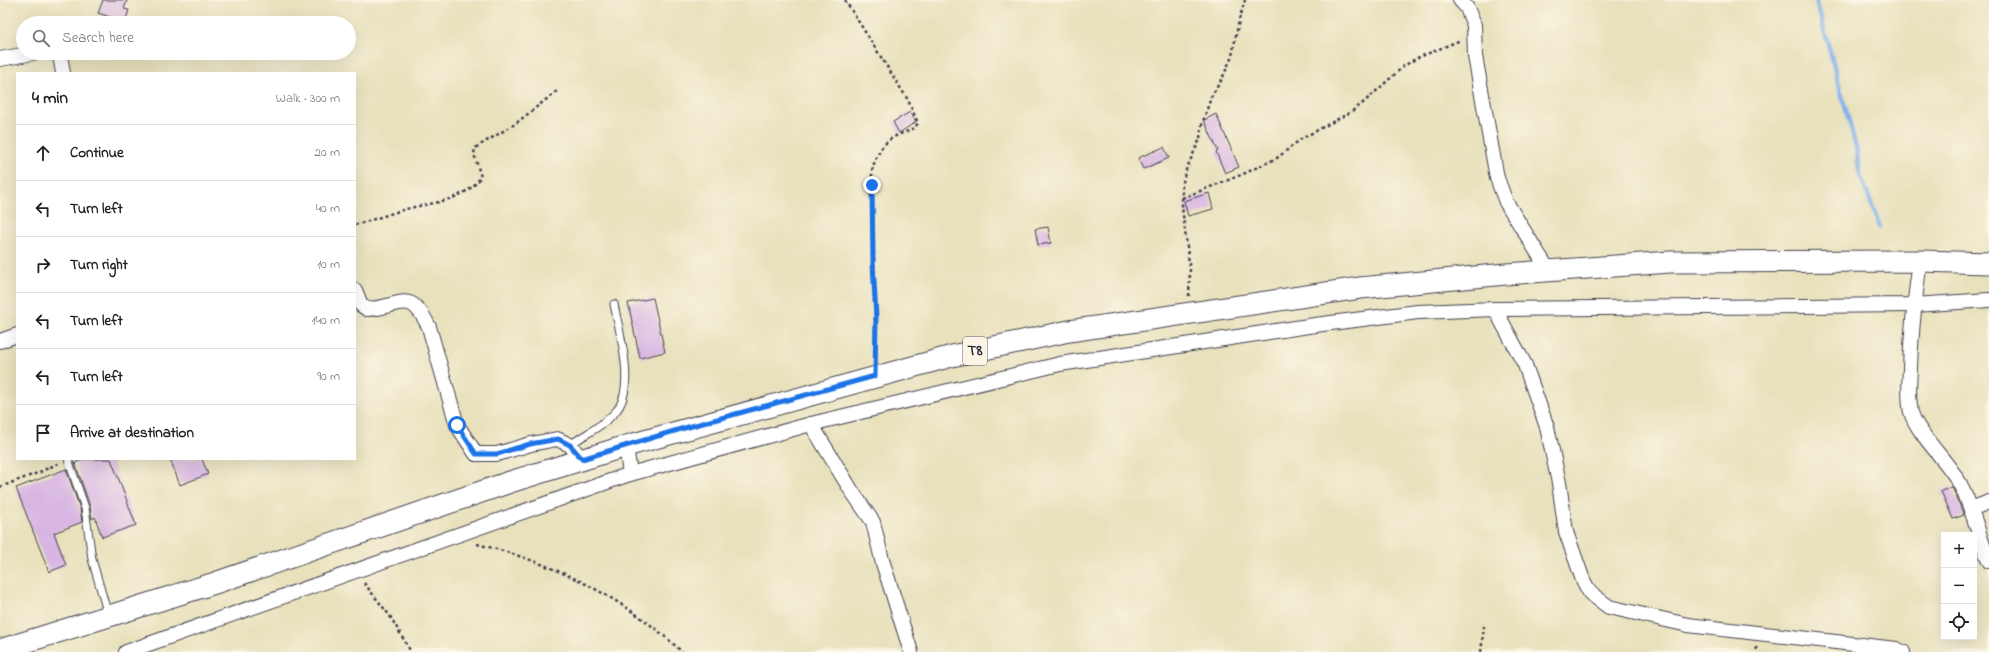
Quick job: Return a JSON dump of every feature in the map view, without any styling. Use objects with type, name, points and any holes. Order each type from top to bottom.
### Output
[{"type":"main road","name":"T8","points":[[0,650],[108,615],[215,583],[393,521],[576,452],[626,446],[875,376],[952,356],[1069,331],[1360,288],[1670,262],[1920,261],[1989,263]]},
{"type":"street","points":[[1460,0],[1472,17],[1475,33],[1475,56],[1497,178],[1506,202],[1549,271]]},
{"type":"street","points":[[0,59],[16,56]]},
{"type":"street","points":[[61,60],[63,72]]},
{"type":"street","points":[[1920,261],[1914,305],[1910,355],[1909,393],[1911,411],[1916,424],[1944,459],[1960,484],[1971,509],[1989,561]]},
{"type":"street","points":[[356,292],[361,305],[367,309],[409,302],[415,304],[422,312],[429,327],[457,425],[476,454],[497,454],[530,444],[558,439],[576,452]]},
{"type":"street","points":[[126,652],[453,538],[630,474],[811,424],[1060,364],[1323,324],[1418,312],[1495,309],[1914,305],[1989,300]]},
{"type":"street","points":[[1495,309],[1525,365],[1547,427],[1558,476],[1566,532],[1583,580],[1590,593],[1599,601],[1609,607],[1688,625],[1904,652]]},
{"type":"street","points":[[0,341],[16,335]]},
{"type":"street","points":[[811,424],[851,490],[873,522],[882,560],[911,652]]},
{"type":"street","points":[[626,446],[630,474]]},
{"type":"street","points":[[1971,509],[1989,502]]},
{"type":"lane","points":[[576,452],[601,424],[617,409],[623,396],[626,368],[614,304]]},
{"type":"lane","points":[[65,460],[85,508],[92,559],[108,615]]},
{"type":"path","points":[[845,0],[905,94],[918,123],[913,128],[893,137],[882,146],[872,170],[873,264],[876,317],[875,376]]},
{"type":"path","points":[[1188,313],[1190,271],[1182,198],[1185,172],[1200,139],[1201,128],[1211,98],[1222,80],[1232,56],[1241,13],[1246,0]]},
{"type":"path","points":[[1182,198],[1241,175],[1277,158],[1301,139],[1351,112],[1404,66],[1417,58],[1475,33]]},
{"type":"path","points":[[356,225],[407,209],[441,202],[468,191],[481,177],[474,154],[475,148],[515,124],[557,91]]},
{"type":"path","points":[[0,487],[40,472],[65,460]]},
{"type":"path","points":[[453,538],[513,552],[566,573],[624,606],[682,652]]},
{"type":"path","points":[[355,572],[378,600],[411,652]]},
{"type":"path","points":[[1482,652],[1484,626]]},
{"type":"building","points":[[103,0],[127,0],[124,9],[129,10],[127,16],[107,16],[98,13]]},
{"type":"building","points":[[910,112],[916,122],[899,133],[893,122]]},
{"type":"building","points":[[1216,114],[1239,167],[1225,173],[1216,152],[1218,151],[1204,120]]},
{"type":"building","points":[[1164,147],[1169,158],[1143,169],[1138,158]]},
{"type":"building","points":[[1209,193],[1213,209],[1188,216],[1184,201]]},
{"type":"building","points":[[1048,227],[1051,243],[1038,245],[1035,229]]},
{"type":"building","points":[[653,298],[665,352],[640,358],[628,303]]},
{"type":"building","points":[[82,460],[111,460],[136,525],[102,537],[95,517],[92,519],[90,506],[75,463]]},
{"type":"building","points":[[170,460],[202,460],[208,474],[180,485]]},
{"type":"building","points":[[66,469],[80,509],[82,522],[54,533],[66,565],[49,572],[16,488]]},
{"type":"building","points":[[1952,487],[1964,515],[1953,519],[1941,491]]},
{"type":"waterway","points":[[1816,0],[1856,147],[1860,175],[1880,227]]},
{"type":"route","points":[[457,425],[468,445],[476,454],[497,454],[530,444],[558,439],[570,445],[582,459],[681,429],[875,376],[876,317],[873,264],[872,185]]}]
